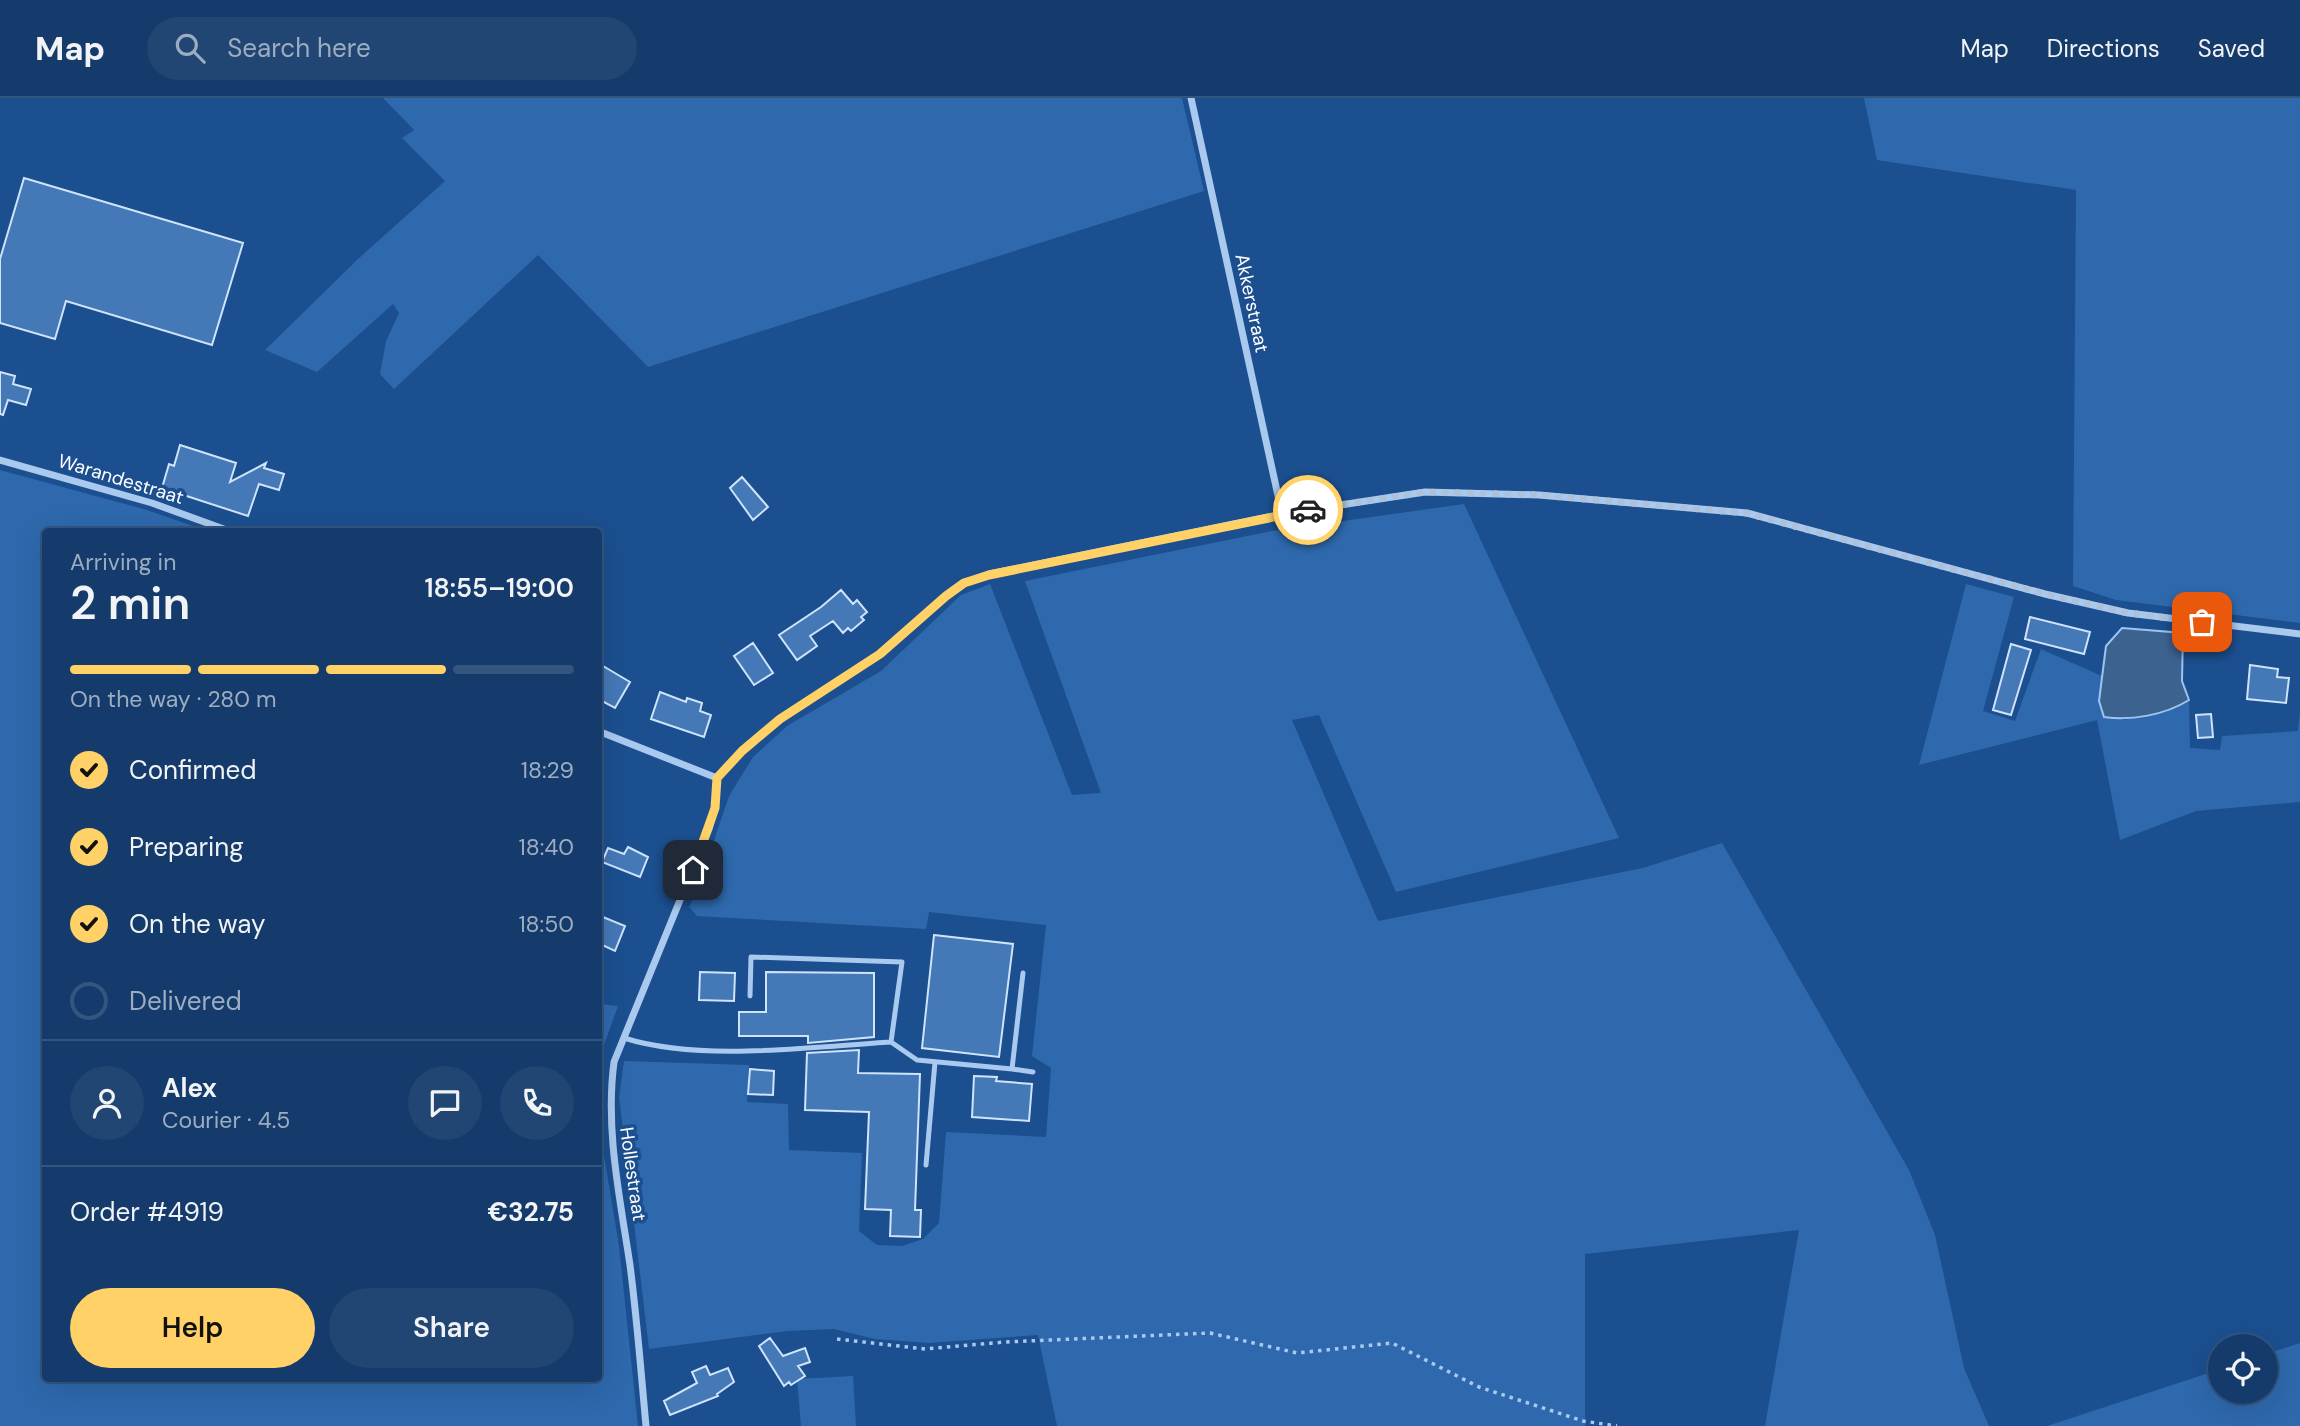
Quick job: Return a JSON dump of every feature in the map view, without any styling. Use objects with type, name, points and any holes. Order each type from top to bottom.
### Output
[{"type":"street","name":"Akkerstraat","points":[[1191,98],[1282,514]]},
{"type":"street","name":"Warandestraat","points":[[0,460],[152,503],[221,528]]},
{"type":"street","points":[[602,734],[717,778],[742,751],[780,719],[880,654],[964,583],[989,575],[1282,514],[1425,492],[1539,495],[1746,513],[2045,594],[2128,613],[2300,634]]},
{"type":"street","name":"Hollestraat","points":[[646,1426],[635,1306],[610,1112],[614,1062],[709,829],[715,808],[717,778]]},
{"type":"lane","points":[[750,996],[751,957],[902,962],[891,1042]]},
{"type":"lane","points":[[1012,1069],[1023,973]]},
{"type":"lane","points":[[624,1038],[646,1045],[679,1050],[891,1042],[917,1060],[1033,1072]]},
{"type":"lane","points":[[926,1165],[935,1062]]},
{"type":"path","points":[[837,1339],[925,1349],[1005,1342],[1210,1333],[1297,1353],[1392,1342],[1479,1387],[1583,1421],[1618,1426]]},
{"type":"shaded area","points":[[383,98],[1182,98],[1204,191],[648,367],[538,255],[394,389],[380,374],[386,341],[399,313],[393,304],[317,372],[265,350],[358,259],[445,181],[402,138],[414,130]]},
{"type":"shaded area","points":[[1864,98],[2300,98],[2300,623],[2116,600],[2073,586],[2076,190],[1877,160]]},
{"type":"shaded area","points":[[0,470],[147,510],[199,528],[42,528],[42,1382],[602,1382],[602,1143],[619,1246],[638,1426],[0,1426]]},
{"type":"shaded area","points":[[1464,504],[1619,838],[1396,892],[1319,715],[1292,720],[1378,921],[1643,868],[1722,843],[1909,1170],[1935,1235],[1964,1368],[1989,1426],[1765,1426],[1799,1230],[1585,1254],[1585,1426],[1057,1426],[1038,1335],[929,1343],[875,1339],[834,1329],[787,1331],[649,1349],[619,1097],[624,1061],[749,1065],[747,1102],[788,1104],[789,1150],[862,1153],[859,1231],[877,1245],[902,1246],[923,1239],[939,1223],[946,1132],[1046,1137],[1051,1068],[1032,1056],[1046,925],[929,912],[926,929],[697,916],[689,907],[697,891],[729,796],[753,757],[787,726],[881,671],[961,595],[990,584],[1072,795],[1101,793],[1025,581],[1272,531]]},
{"type":"shaded area","points":[[1966,584],[2014,597],[1983,711],[2015,721],[2041,649],[2104,677],[2099,701],[2124,720],[2165,710],[2189,700],[2190,748],[2220,750],[2222,736],[2298,731],[2300,711],[2300,802],[2196,811],[2120,840],[2097,720],[1919,765]]},
{"type":"shaded area","points":[[2122,628],[2183,633],[2182,681],[2189,700],[2148,716],[2104,717],[2099,701],[2106,646]]},
{"type":"shaded area","points":[[602,1004],[618,1006],[602,1051]]},
{"type":"shaded area","points":[[2300,1343],[2300,1426],[2047,1426],[2208,1373],[2208,1404],[2278,1404],[2278,1350]]},
{"type":"shaded area","points":[[853,1376],[856,1426],[801,1426],[797,1379]]},
{"type":"building","points":[[24,178],[243,243],[212,345],[66,301],[55,339],[0,323],[0,259]]},
{"type":"building","points":[[0,372],[15,376],[13,384],[31,389],[26,405],[8,400],[3,415],[0,414]]},
{"type":"building","points":[[180,445],[236,463],[230,482],[266,463],[264,468],[284,474],[279,490],[259,484],[248,516],[162,488],[169,464],[174,466]]},
{"type":"building","points":[[742,477],[768,507],[753,520],[730,488]]},
{"type":"building","points":[[841,590],[853,604],[857,600],[867,612],[861,617],[864,620],[851,631],[848,628],[843,633],[833,621],[810,636],[817,646],[797,660],[779,635]]},
{"type":"building","points":[[2030,617],[2090,632],[2084,654],[2025,639]]},
{"type":"building","points":[[753,643],[773,673],[754,685],[734,656]]},
{"type":"building","points":[[2011,644],[2031,650],[2011,715],[1993,710]]},
{"type":"building","points":[[602,665],[630,682],[615,708],[602,701]]},
{"type":"building","points":[[2250,665],[2278,669],[2277,677],[2289,678],[2286,703],[2247,699]]},
{"type":"building","points":[[660,692],[686,702],[687,698],[702,703],[700,711],[711,715],[704,737],[651,719]]},
{"type":"building","points":[[2211,714],[2213,737],[2198,738],[2196,715]]},
{"type":"building","points":[[628,847],[648,857],[640,877],[602,862],[608,848],[624,854]]},
{"type":"building","points":[[602,917],[625,926],[615,951],[602,945]]},
{"type":"building","points":[[934,935],[1013,944],[999,1057],[922,1048]]},
{"type":"building","points":[[700,972],[735,973],[734,1001],[699,1000]]},
{"type":"building","points":[[766,972],[874,973],[874,1037],[808,1043],[808,1036],[739,1036],[739,1012],[766,1012]]},
{"type":"building","points":[[859,1050],[858,1073],[920,1074],[915,1210],[921,1210],[920,1237],[890,1236],[891,1210],[865,1209],[869,1112],[805,1110],[807,1053]]},
{"type":"building","points":[[750,1069],[774,1071],[773,1095],[748,1094]]},
{"type":"building","points":[[974,1076],[997,1077],[996,1081],[1032,1084],[1029,1121],[972,1117]]},
{"type":"building","points":[[770,1338],[783,1356],[805,1348],[810,1362],[798,1366],[805,1376],[791,1385],[789,1382],[784,1386],[759,1346]]},
{"type":"building","points":[[706,1366],[710,1375],[728,1368],[734,1382],[717,1394],[718,1396],[670,1415],[664,1401],[697,1383],[692,1372]]},
{"type":"way so far","points":[[1308,510],[1425,492],[1539,495],[1657,503],[1746,513],[1924,559],[2045,594],[2128,613],[2202,622]]},
{"type":"route","points":[[693,870],[715,808],[717,778],[742,751],[780,719],[880,654],[964,583],[989,575],[1308,510]]}]
